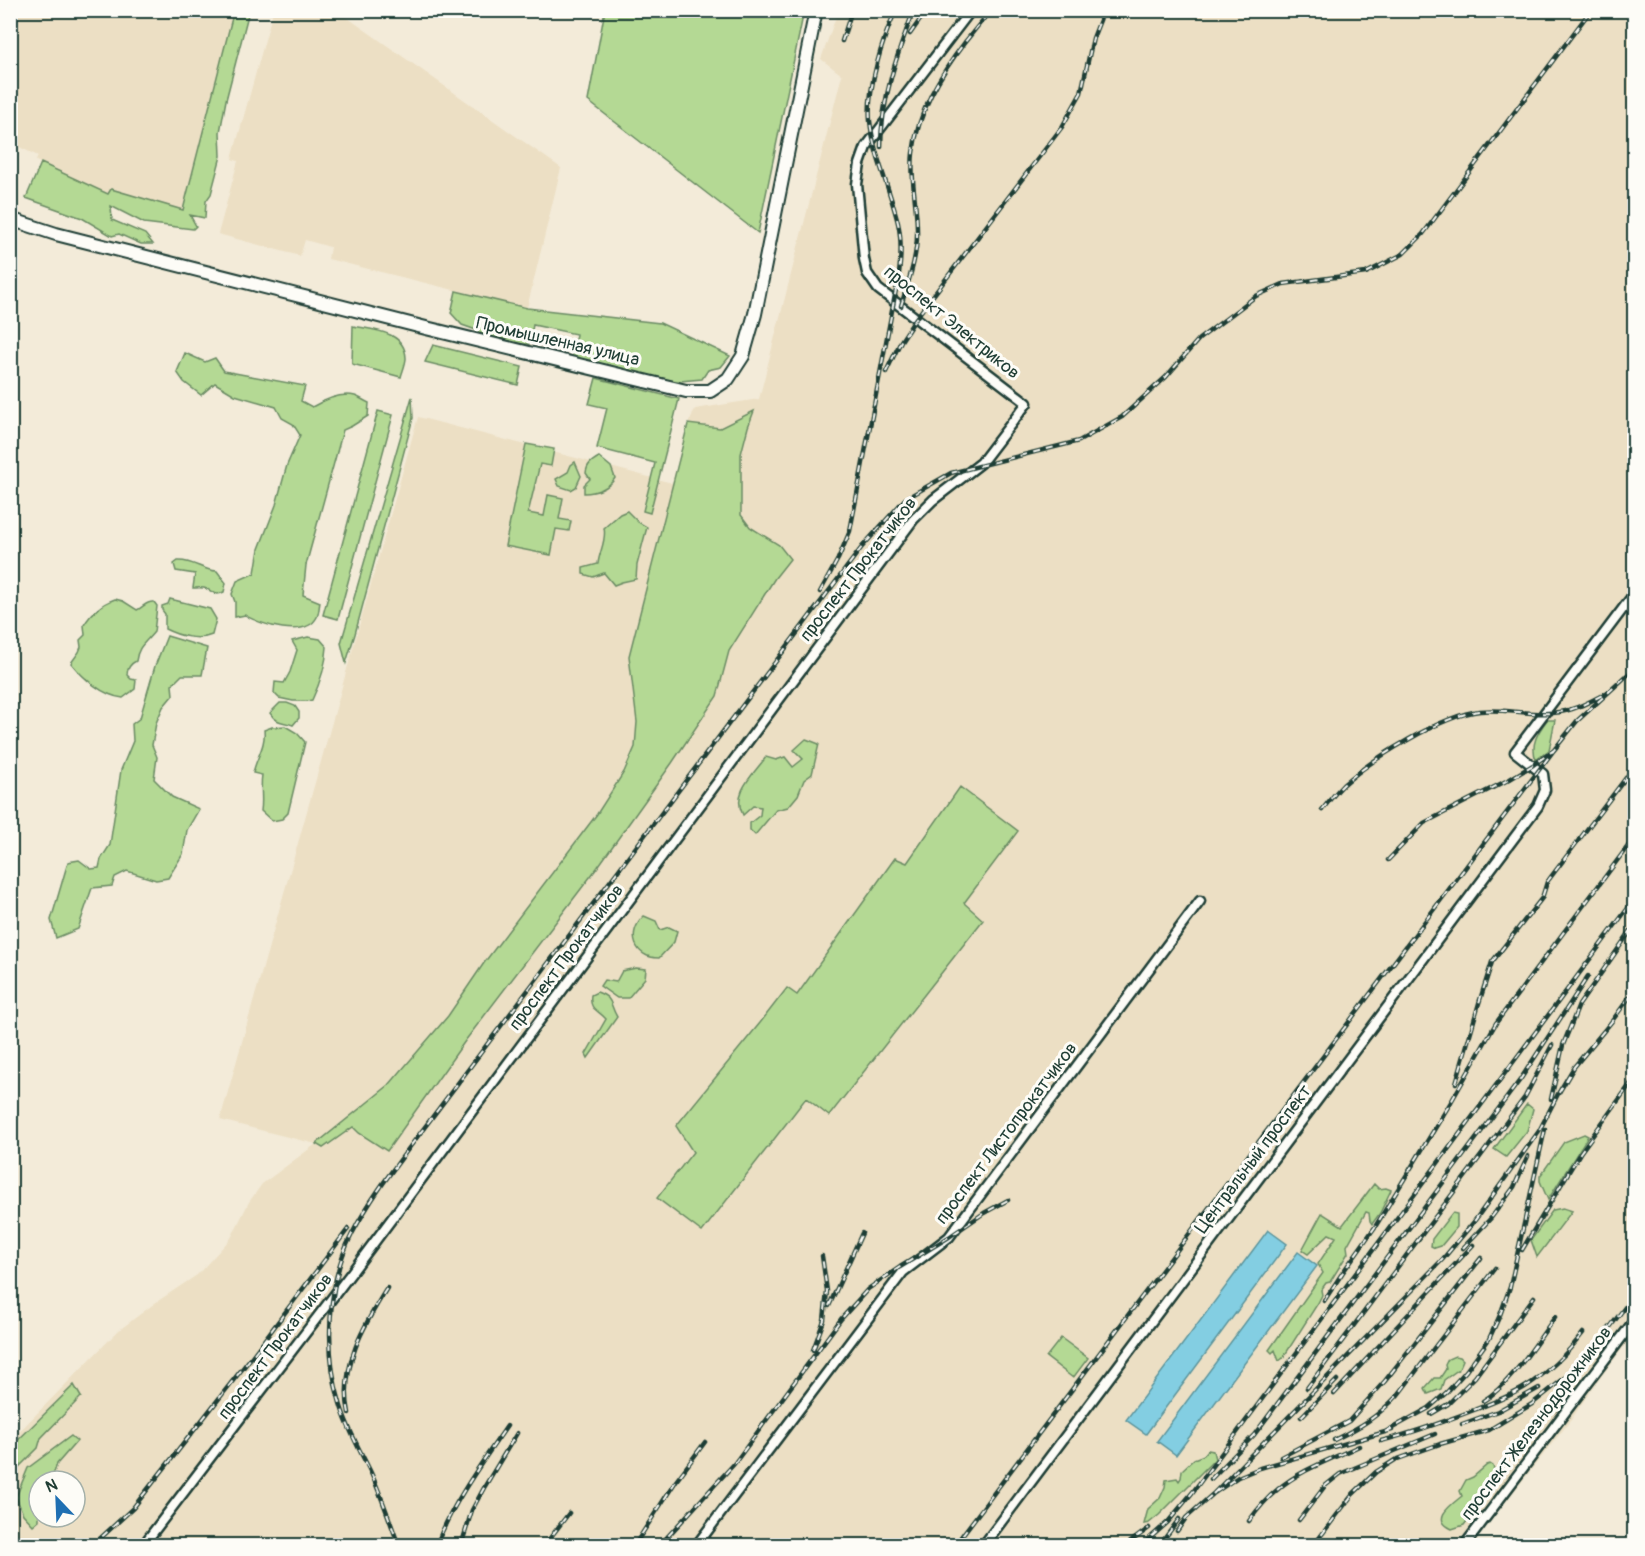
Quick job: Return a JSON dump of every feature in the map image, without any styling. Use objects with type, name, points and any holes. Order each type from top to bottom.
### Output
[{"type":"street","name":"Промышленная улица","points":[[10,219],[56,234],[426,328],[686,390],[710,390],[728,379],[743,356],[755,314],[816,10]]},
{"type":"street","name":"проспект Электриков","points":[[971,10],[866,147],[860,164],[857,184],[864,259],[867,273],[878,289],[1027,403]]},
{"type":"street","name":"проспект Прокатчиков","points":[[148,1545],[148,1539],[352,1272],[913,520],[933,500],[981,463],[1027,403]]},
{"type":"street","name":"Центральный проспект","points":[[983,1545],[1538,806],[1545,790],[1543,774],[1515,752],[1635,594]]},
{"type":"street","name":"проспект Листопрокатчиков","points":[[696,1545],[903,1272],[949,1237],[1200,901]]},
{"type":"street","name":"проспект Железнодорожников","points":[[1464,1545],[1635,1320]]},
{"type":"shaded area","points":[[11,11],[234,11],[183,211],[111,189],[108,194],[36,161],[38,156],[11,143]]},
{"type":"shaded area","points":[[273,11],[338,11],[561,168],[527,308],[328,259],[330,247],[305,240],[300,256],[218,234],[238,161],[232,159]]},
{"type":"shaded area","points":[[838,11],[1634,11],[1634,1333],[1571,1420],[1471,1545],[11,1546],[11,1440],[118,1331],[197,1275],[231,1238],[249,1202],[262,1184],[316,1144],[220,1120],[418,417],[672,483],[688,424],[695,409],[759,399],[842,75],[821,59]]},
{"type":"green space","points":[[234,10],[249,11],[226,100],[220,132],[221,156],[211,194],[206,201],[205,218],[190,215],[196,226],[193,229],[144,223],[111,206],[112,220],[145,234],[153,244],[141,244],[119,234],[112,236],[82,218],[26,198],[41,163],[108,194],[111,189],[183,210]]},
{"type":"green space","points":[[605,10],[804,11],[758,233],[588,101]]},
{"type":"green space","points":[[456,291],[527,308],[660,323],[730,356],[721,367],[708,370],[702,379],[669,382],[572,358],[576,334],[533,325],[529,344],[518,344],[483,335],[462,325],[451,313]]},
{"type":"green space","points":[[353,326],[387,333],[400,342],[406,358],[401,377],[352,364]]},
{"type":"green space","points":[[433,345],[522,367],[518,385],[425,362]]},
{"type":"green space","points":[[185,353],[205,362],[215,358],[224,371],[305,386],[301,401],[312,407],[327,399],[344,395],[355,396],[369,403],[368,416],[343,430],[306,565],[303,595],[320,602],[317,617],[311,624],[293,629],[282,628],[261,623],[245,615],[235,617],[235,602],[232,594],[237,581],[255,573],[259,549],[276,505],[287,465],[300,435],[293,424],[282,418],[276,407],[235,395],[215,383],[201,395],[184,382],[177,372]]},
{"type":"green space","points":[[596,378],[679,399],[650,513],[643,511],[655,463],[597,448],[607,408],[589,404]]},
{"type":"green space","points":[[412,397],[413,418],[346,663],[341,643]]},
{"type":"green space","points":[[378,411],[393,415],[338,619],[323,615]]},
{"type":"green space","points":[[754,411],[741,454],[741,515],[750,527],[779,545],[790,559],[775,578],[729,651],[717,696],[597,868],[465,1041],[387,1151],[353,1127],[323,1148],[316,1144],[389,1085],[448,1016],[484,963],[597,814],[624,772],[635,747],[637,722],[629,656],[688,424],[720,428]]},
{"type":"green space","points":[[526,444],[554,449],[551,466],[540,464],[528,513],[544,516],[548,495],[563,498],[559,519],[571,521],[569,531],[556,529],[551,555],[505,546]]},
{"type":"green space","points":[[599,457],[611,467],[615,478],[602,489],[584,493],[584,485],[590,479],[586,473],[587,467]]},
{"type":"green space","points":[[575,462],[581,476],[576,487],[571,490],[559,486],[556,479],[568,472]]},
{"type":"green space","points":[[627,511],[647,527],[637,565],[636,579],[614,585],[604,573],[593,577],[583,574],[583,568],[598,564],[604,528]]},
{"type":"green space","points":[[178,561],[217,571],[226,583],[224,592],[217,594],[205,588],[193,588],[195,574],[176,571],[174,564]]},
{"type":"green space","points":[[115,599],[137,610],[151,602],[157,606],[154,632],[140,648],[136,661],[128,670],[127,675],[136,680],[135,689],[123,698],[108,694],[94,685],[71,663],[81,647],[80,640],[85,635],[84,625],[87,620],[101,606]]},
{"type":"green space","points":[[170,599],[210,609],[216,619],[212,635],[201,638],[188,637],[165,629],[165,614],[162,606],[168,604]]},
{"type":"green space","points":[[167,636],[207,648],[202,675],[182,675],[172,685],[173,695],[163,707],[156,723],[152,745],[157,757],[154,779],[172,797],[199,809],[187,830],[183,854],[168,878],[156,880],[127,871],[115,877],[112,886],[92,888],[78,929],[56,938],[51,920],[68,862],[79,860],[91,869],[99,868],[101,859],[110,845],[121,770],[133,741],[132,724],[140,718],[155,666]]},
{"type":"green space","points":[[308,637],[320,639],[327,647],[322,674],[312,700],[293,701],[279,698],[274,693],[275,682],[284,683],[290,672],[297,650],[292,641]]},
{"type":"green space","points":[[280,703],[295,706],[299,712],[299,718],[293,725],[278,721],[270,713]]},
{"type":"green space","points":[[1547,720],[1555,720],[1549,750],[1536,760],[1534,743]]},
{"type":"green space","points":[[285,726],[297,733],[305,742],[288,813],[282,819],[272,821],[261,811],[262,775],[253,773],[262,747],[264,730]]},
{"type":"green space","points":[[806,739],[819,744],[812,774],[804,780],[798,795],[788,807],[776,810],[755,835],[750,830],[750,823],[760,815],[761,807],[753,806],[743,815],[740,799],[745,784],[766,757],[776,760],[785,757],[793,767],[803,759],[794,750]]},
{"type":"green space","points":[[960,787],[1018,831],[964,903],[983,920],[829,1116],[806,1098],[702,1232],[657,1198],[693,1152],[676,1126],[787,988],[797,995],[895,858],[907,863]]},
{"type":"green space","points":[[644,916],[656,921],[660,930],[669,927],[677,931],[674,942],[659,958],[644,954],[635,943],[635,930]]},
{"type":"green space","points":[[636,968],[646,969],[645,978],[628,998],[617,998],[600,986],[604,980],[616,982],[622,971]]},
{"type":"green space","points":[[597,992],[609,999],[617,1017],[588,1058],[586,1054],[606,1019],[591,1004],[591,995]]},
{"type":"green space","points":[[1527,1104],[1533,1109],[1527,1131],[1506,1157],[1494,1149]]},
{"type":"green space","points":[[1584,1134],[1588,1136],[1548,1200],[1540,1176],[1564,1142]]},
{"type":"green space","points":[[1374,1184],[1379,1189],[1391,1190],[1380,1213],[1372,1224],[1369,1213],[1366,1212],[1347,1246],[1348,1253],[1330,1282],[1326,1283],[1321,1290],[1322,1295],[1318,1303],[1279,1361],[1275,1350],[1272,1353],[1269,1350],[1323,1273],[1318,1264],[1336,1237],[1329,1234],[1308,1254],[1302,1250],[1322,1213],[1342,1226]]},
{"type":"green space","points":[[1563,1208],[1572,1211],[1537,1257],[1531,1240],[1553,1210]]},
{"type":"green space","points":[[1452,1213],[1457,1214],[1457,1227],[1441,1246],[1435,1248],[1431,1246],[1432,1239]]},
{"type":"green space","points":[[1061,1338],[1088,1358],[1073,1378],[1046,1357]]},
{"type":"green space","points":[[1455,1356],[1463,1360],[1459,1369],[1444,1380],[1441,1389],[1428,1394],[1425,1388],[1434,1378],[1440,1378],[1446,1369],[1448,1359]]},
{"type":"green space","points":[[74,1385],[81,1397],[41,1438],[38,1448],[11,1475],[11,1447]]},
{"type":"green space","points":[[71,1436],[77,1441],[55,1469],[28,1468]]},
{"type":"green space","points":[[1208,1450],[1213,1451],[1215,1459],[1159,1515],[1144,1524],[1148,1509],[1160,1498],[1166,1480],[1177,1478],[1179,1481],[1182,1470]]},
{"type":"green space","points":[[1490,1464],[1495,1473],[1485,1486],[1488,1493],[1464,1525],[1452,1529],[1443,1521],[1445,1512],[1462,1496],[1460,1491],[1466,1480]]},
{"type":"green space","points":[[27,1470],[27,1518],[16,1497]]},
{"type":"water","points":[[1268,1230],[1287,1244],[1146,1434],[1126,1420]]},
{"type":"water","points":[[1298,1252],[1317,1266],[1176,1455],[1157,1441]]},
{"type":"railway","points":[[842,41],[852,10]]},
{"type":"railway","points":[[820,592],[850,531],[899,274],[901,248],[899,229],[875,147],[870,121],[873,80],[896,10]]},
{"type":"railway","points":[[881,147],[887,95],[896,60],[914,10]]},
{"type":"railway","points":[[910,34],[927,10]]},
{"type":"railway","points":[[901,306],[912,269],[917,240],[912,162],[920,123],[931,94],[947,67],[992,10]]},
{"type":"railway","points":[[886,372],[901,341],[916,318],[1062,127],[1081,93],[1093,38],[1104,10]]},
{"type":"railway","points":[[399,1546],[375,1482],[350,1430],[335,1383],[330,1340],[333,1295],[337,1274],[352,1234],[374,1196],[400,1160],[862,547],[905,499],[951,473],[1079,441],[1122,417],[1166,377],[1199,339],[1256,296],[1283,284],[1366,273],[1403,254],[1423,234],[1591,10]]},
{"type":"railway","points":[[1388,860],[1424,823],[1510,779],[1554,750],[1577,721],[1634,669]]},
{"type":"railway","points":[[1322,810],[1343,785],[1371,763],[1408,740],[1447,721],[1464,714],[1491,710],[1561,712],[1582,705],[1610,691]]},
{"type":"railway","points":[[954,1546],[1554,750]]},
{"type":"railway","points":[[1456,1083],[1492,962],[1542,898],[1547,882],[1634,767]]},
{"type":"railway","points":[[1324,1301],[1375,1227],[1496,1023],[1634,838]]},
{"type":"railway","points":[[1141,1546],[1168,1522],[1192,1493],[1634,900]]},
{"type":"railway","points":[[1551,1099],[1563,1045],[1579,1005],[1634,926]]},
{"type":"railway","points":[[1211,1479],[1254,1435],[1520,1080],[1588,976]]},
{"type":"railway","points":[[1213,1494],[1442,1260],[1473,1223],[1539,1131],[1574,1067],[1634,991]]},
{"type":"railway","points":[[1307,1388],[1525,1097],[1552,1045]]},
{"type":"railway","points":[[1522,1250],[1580,1153],[1634,1079]]},
{"type":"railway","points":[[1385,1432],[1429,1408],[1447,1392],[1466,1371],[1489,1339],[1510,1287],[1545,1129]]},
{"type":"railway","points":[[1463,1248],[1491,1218],[1514,1187],[1528,1156]]},
{"type":"railway","points":[[659,1546],[734,1464],[841,1319],[868,1289],[984,1213],[1008,1200]]},
{"type":"railway","points":[[92,1546],[133,1508],[348,1229]]},
{"type":"railway","points":[[829,1306],[862,1233]]},
{"type":"railway","points":[[1334,1394],[1473,1245]]},
{"type":"railway","points":[[813,1350],[824,1320],[827,1291],[822,1256]]},
{"type":"railway","points":[[1281,1457],[1349,1421],[1385,1381],[1481,1258]]},
{"type":"railway","points":[[1334,1440],[1368,1421],[1398,1395],[1495,1268]]},
{"type":"railway","points":[[349,1413],[347,1379],[351,1363],[362,1332],[387,1288]]},
{"type":"railway","points":[[1313,1546],[1353,1494],[1376,1472],[1395,1460],[1489,1430],[1532,1404],[1587,1358],[1634,1295]]},
{"type":"railway","points":[[1431,1414],[1448,1404],[1475,1377],[1534,1297]]},
{"type":"railway","points":[[1483,1401],[1513,1374],[1555,1317]]},
{"type":"railway","points":[[1381,1441],[1451,1419],[1519,1391],[1556,1363],[1583,1333]]},
{"type":"railway","points":[[1301,1417],[1337,1380]]},
{"type":"railway","points":[[1462,1424],[1498,1411],[1539,1388]]},
{"type":"railway","points":[[436,1546],[459,1499],[507,1426]]},
{"type":"railway","points":[[1177,1531],[1186,1518],[1213,1494],[1238,1477],[1260,1468],[1392,1430]]},
{"type":"railway","points":[[461,1546],[472,1510],[517,1433]]},
{"type":"railway","points":[[1299,1520],[1325,1486],[1340,1474],[1435,1434]]},
{"type":"railway","points":[[634,1546],[676,1481],[705,1442]]},
{"type":"railway","points":[[1249,1521],[1265,1501],[1286,1483],[1359,1446]]},
{"type":"railway","points":[[544,1546],[569,1513]]},
{"type":"railway","points":[[1159,1546],[1179,1519]]},
{"type":"railway","points":[[1125,1546],[1149,1528]]}]
